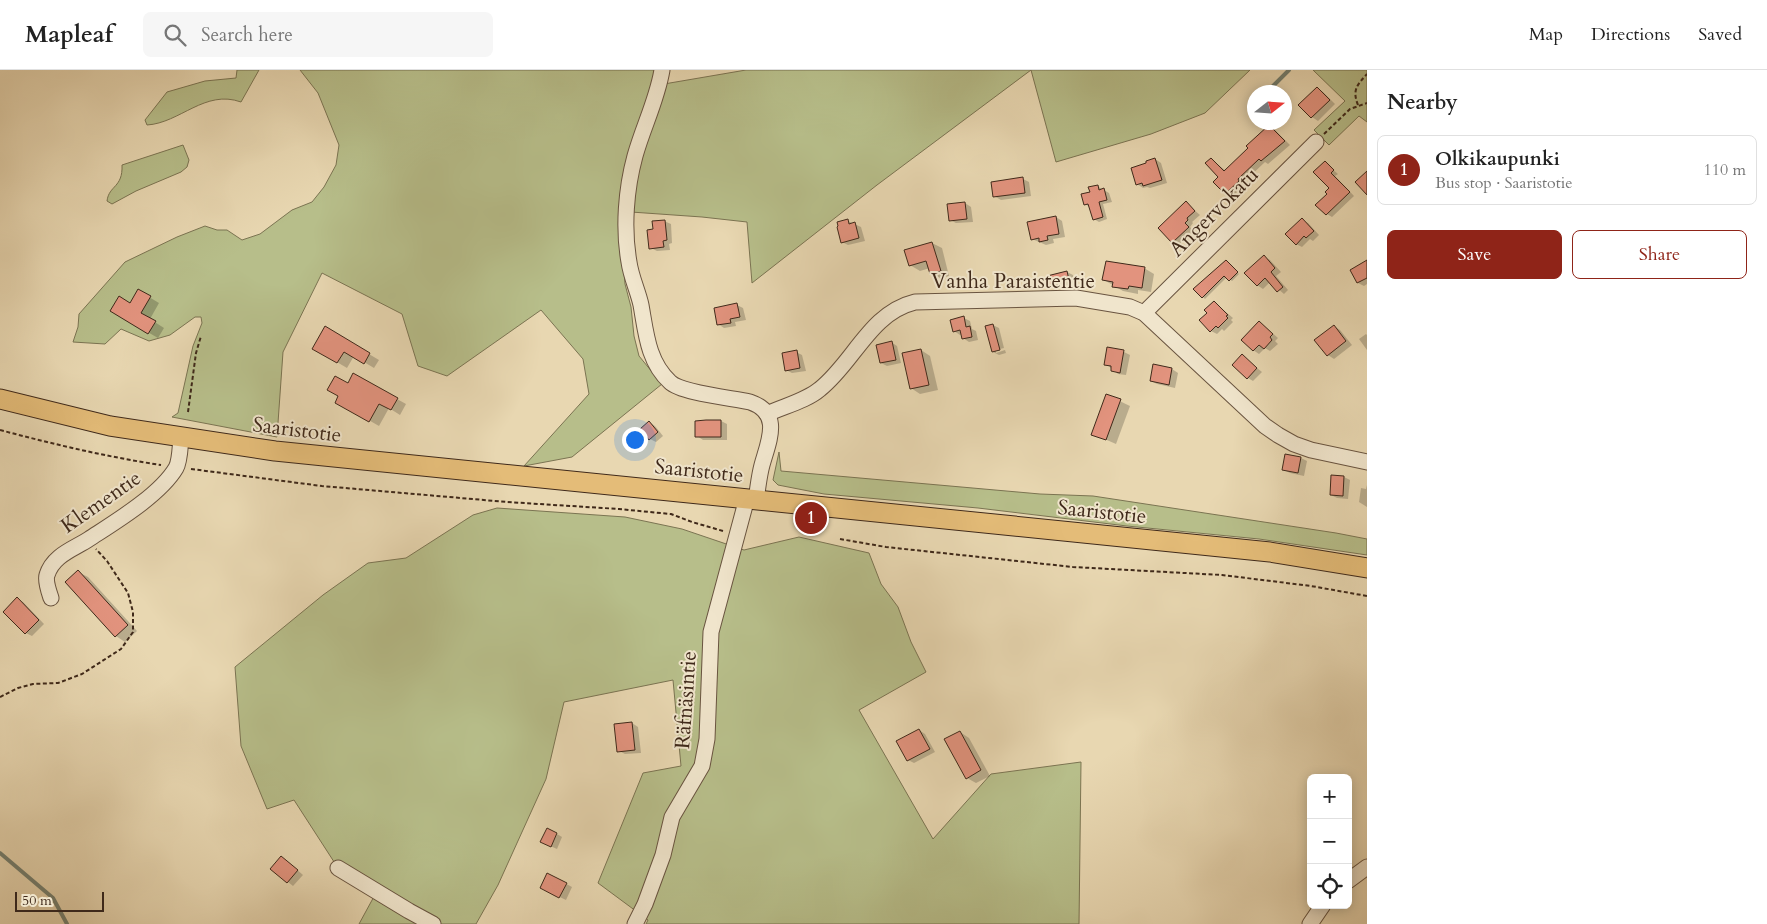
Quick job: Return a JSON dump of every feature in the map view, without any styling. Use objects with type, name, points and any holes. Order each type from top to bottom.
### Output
[{"type":"main road","name":"Saaristotie","points":[[0,399],[110,426],[275,451],[1270,552],[1367,568]]},
{"type":"street","points":[[662,70],[655,100],[634,157],[626,217],[629,262],[641,304],[650,351],[670,383],[690,390],[760,405],[767,414]]},
{"type":"street","name":"Angervokatu","points":[[1144,313],[1316,142]]},
{"type":"street","name":"Vanha Paraistentie","points":[[767,414],[820,390],[841,368],[876,324],[892,311],[904,305],[915,302],[1076,298],[1130,307],[1144,313],[1265,426],[1278,435],[1294,444],[1311,450],[1367,462]]},
{"type":"street","name":"Räfnäsintie","points":[[635,924],[664,855],[672,817],[702,766],[708,739],[711,632],[737,535],[751,499],[771,434],[767,414]]},
{"type":"street","points":[[177,467],[182,438]]},
{"type":"street","name":"Klementie","points":[[51,598],[46,577],[52,563],[64,553],[88,540],[142,503],[159,488],[177,467]]},
{"type":"street","points":[[1352,878],[1367,867]]},
{"type":"street","points":[[338,868],[433,924]]},
{"type":"street","points":[[1310,924],[1320,909]]},
{"type":"path","points":[[1358,105],[1355,97],[1356,87],[1367,74]]},
{"type":"path","points":[[1316,142],[1350,109],[1367,102]]},
{"type":"path","points":[[188,412],[196,353],[201,336]]},
{"type":"path","points":[[0,430],[49,443],[177,467],[322,486],[671,514],[737,535]]},
{"type":"path","points":[[840,539],[886,547],[1073,567],[1222,575],[1311,586],[1367,596]]},
{"type":"path","points":[[0,697],[18,688],[34,684],[58,683],[82,674],[121,649],[132,632],[133,612],[128,593],[107,561],[88,540]]},
{"type":"green space","points":[[237,70],[259,70],[241,102],[228,99],[216,100],[204,103],[171,119],[147,125],[145,120],[167,92],[205,81],[236,78]]},
{"type":"green space","points":[[300,70],[658,70],[652,91],[623,261],[625,284],[639,356],[662,384],[572,457],[524,466],[589,394],[583,359],[541,310],[447,376],[418,366],[402,314],[322,273],[283,352],[277,437],[172,417],[178,413],[193,346],[202,323],[201,317],[195,317],[170,335],[149,341],[121,329],[105,344],[73,342],[78,327],[79,314],[125,262],[205,226],[217,230],[227,230],[242,240],[260,234],[292,210],[312,202],[324,187],[336,165],[339,145],[318,93]]},
{"type":"green space","points":[[746,70],[1031,70],[877,185],[752,283],[747,222],[631,212],[638,166],[664,84]]},
{"type":"green space","points":[[1031,70],[1250,70],[1205,113],[1151,134],[1056,162]]},
{"type":"green space","points":[[1313,70],[1367,70],[1367,122],[1359,116],[1329,145],[1314,130],[1345,101]]},
{"type":"green space","points":[[183,145],[189,160],[187,167],[181,172],[136,191],[112,204],[107,201],[110,192],[120,178],[122,165]]},
{"type":"green space","points":[[779,452],[781,471],[1040,494],[1093,496],[1367,539],[1367,555],[1259,539],[1127,526],[978,508],[824,494],[778,485],[773,480]]},
{"type":"green space","points":[[497,508],[625,517],[682,529],[744,550],[799,537],[869,553],[881,584],[898,607],[911,642],[926,672],[859,710],[933,839],[991,774],[1081,762],[1079,924],[646,924],[648,920],[598,883],[643,773],[681,766],[673,680],[564,702],[546,779],[498,885],[476,924],[359,924],[377,891],[338,868],[294,800],[267,809],[241,746],[235,667],[323,595],[368,563],[406,558],[473,515]]},
{"type":"building","points":[[1317,87],[1330,100],[1311,118],[1298,105]]},
{"type":"building","points":[[1264,130],[1274,130],[1285,141],[1261,161],[1259,159],[1225,194],[1213,182],[1218,177],[1205,163],[1211,158],[1224,171],[1248,148],[1246,146]]},
{"type":"building","points":[[1155,158],[1162,180],[1143,186],[1142,183],[1136,185],[1131,168]]},
{"type":"building","points":[[1325,161],[1334,170],[1331,173],[1350,192],[1326,215],[1315,205],[1327,194],[1325,192],[1329,188],[1313,172]]},
{"type":"building","points":[[1367,171],[1367,195],[1355,182]]},
{"type":"building","points":[[1023,177],[1025,193],[993,197],[991,182]]},
{"type":"building","points":[[1098,185],[1099,190],[1104,188],[1107,200],[1099,202],[1103,217],[1093,220],[1088,204],[1084,205],[1081,194],[1090,192],[1088,187]]},
{"type":"building","points":[[1186,201],[1195,211],[1187,218],[1188,220],[1185,223],[1189,227],[1172,243],[1158,228]]},
{"type":"building","points":[[965,202],[967,219],[949,221],[947,204]]},
{"type":"building","points":[[1056,216],[1059,234],[1047,236],[1048,240],[1039,242],[1039,238],[1031,240],[1027,222]]},
{"type":"building","points":[[1302,218],[1314,231],[1306,238],[1304,236],[1296,245],[1285,234]]},
{"type":"building","points":[[848,219],[849,224],[855,222],[859,238],[841,243],[837,222]]},
{"type":"building","points":[[665,220],[667,240],[663,241],[664,247],[649,249],[647,230],[653,229],[652,221]]},
{"type":"building","points":[[932,242],[941,271],[930,274],[926,261],[909,266],[904,250]]},
{"type":"building","points":[[1264,255],[1275,268],[1271,272],[1283,287],[1277,292],[1265,278],[1257,286],[1244,273]]},
{"type":"building","points":[[1226,260],[1238,272],[1229,281],[1224,276],[1202,298],[1193,289]]},
{"type":"building","points":[[1367,260],[1367,278],[1357,283],[1350,270]]},
{"type":"building","points":[[1106,261],[1145,267],[1142,288],[1129,286],[1128,289],[1112,287],[1113,282],[1102,280]]},
{"type":"building","points":[[1067,271],[1069,280],[1049,285],[1047,276]]},
{"type":"building","points":[[138,289],[151,296],[141,313],[156,321],[148,334],[110,311],[119,296],[130,303]]},
{"type":"building","points":[[1214,301],[1228,315],[1226,316],[1228,318],[1218,328],[1216,326],[1210,332],[1199,320],[1207,313],[1204,310]]},
{"type":"building","points":[[737,303],[740,317],[730,319],[731,323],[717,325],[714,308]]},
{"type":"building","points":[[964,316],[966,327],[970,326],[972,337],[962,339],[960,330],[953,332],[950,320]]},
{"type":"building","points":[[1259,321],[1273,334],[1270,337],[1272,340],[1264,349],[1259,345],[1253,351],[1241,340]]},
{"type":"building","points":[[993,324],[1000,350],[992,352],[985,326]]},
{"type":"building","points":[[1334,325],[1346,341],[1327,356],[1314,340]]},
{"type":"building","points":[[325,326],[370,353],[364,364],[344,352],[337,363],[312,349]]},
{"type":"building","points":[[892,341],[896,360],[880,363],[876,345]]},
{"type":"building","points":[[1107,347],[1124,350],[1120,373],[1111,371],[1111,366],[1104,365]]},
{"type":"building","points":[[921,349],[929,385],[910,389],[902,353]]},
{"type":"building","points":[[797,350],[800,368],[785,371],[782,353]]},
{"type":"building","points":[[1242,354],[1257,368],[1247,379],[1232,365]]},
{"type":"building","points":[[1153,364],[1172,368],[1169,385],[1150,381]]},
{"type":"building","points":[[353,373],[398,398],[391,410],[379,404],[369,422],[335,403],[338,396],[327,390],[335,376],[348,383]]},
{"type":"building","points":[[1106,394],[1121,399],[1106,440],[1091,435]]},
{"type":"building","points":[[721,420],[721,437],[695,437],[695,421]]},
{"type":"building","points":[[649,421],[658,432],[649,440],[640,429]]},
{"type":"building","points":[[1285,454],[1301,457],[1298,473],[1282,470]]},
{"type":"building","points":[[1331,475],[1344,476],[1343,496],[1330,495]]},
{"type":"building","points":[[78,570],[128,625],[115,637],[65,582]]},
{"type":"building","points":[[17,597],[39,620],[25,634],[3,612]]},
{"type":"building","points":[[632,722],[635,750],[617,752],[614,724]]},
{"type":"building","points":[[919,729],[930,749],[907,761],[896,741]]},
{"type":"building","points":[[960,731],[981,770],[966,779],[944,739]]},
{"type":"building","points":[[547,828],[557,833],[551,847],[540,842]]},
{"type":"building","points":[[281,856],[298,870],[287,883],[270,869]]},
{"type":"building","points":[[547,873],[567,883],[559,898],[540,888]]},
{"type":"waterway","points":[[1274,85],[1289,70]]},
{"type":"waterway","points":[[0,853],[53,898],[67,924]]},
{"type":"place","name":"Olkikaupunki","points":[[811,518]]}]
